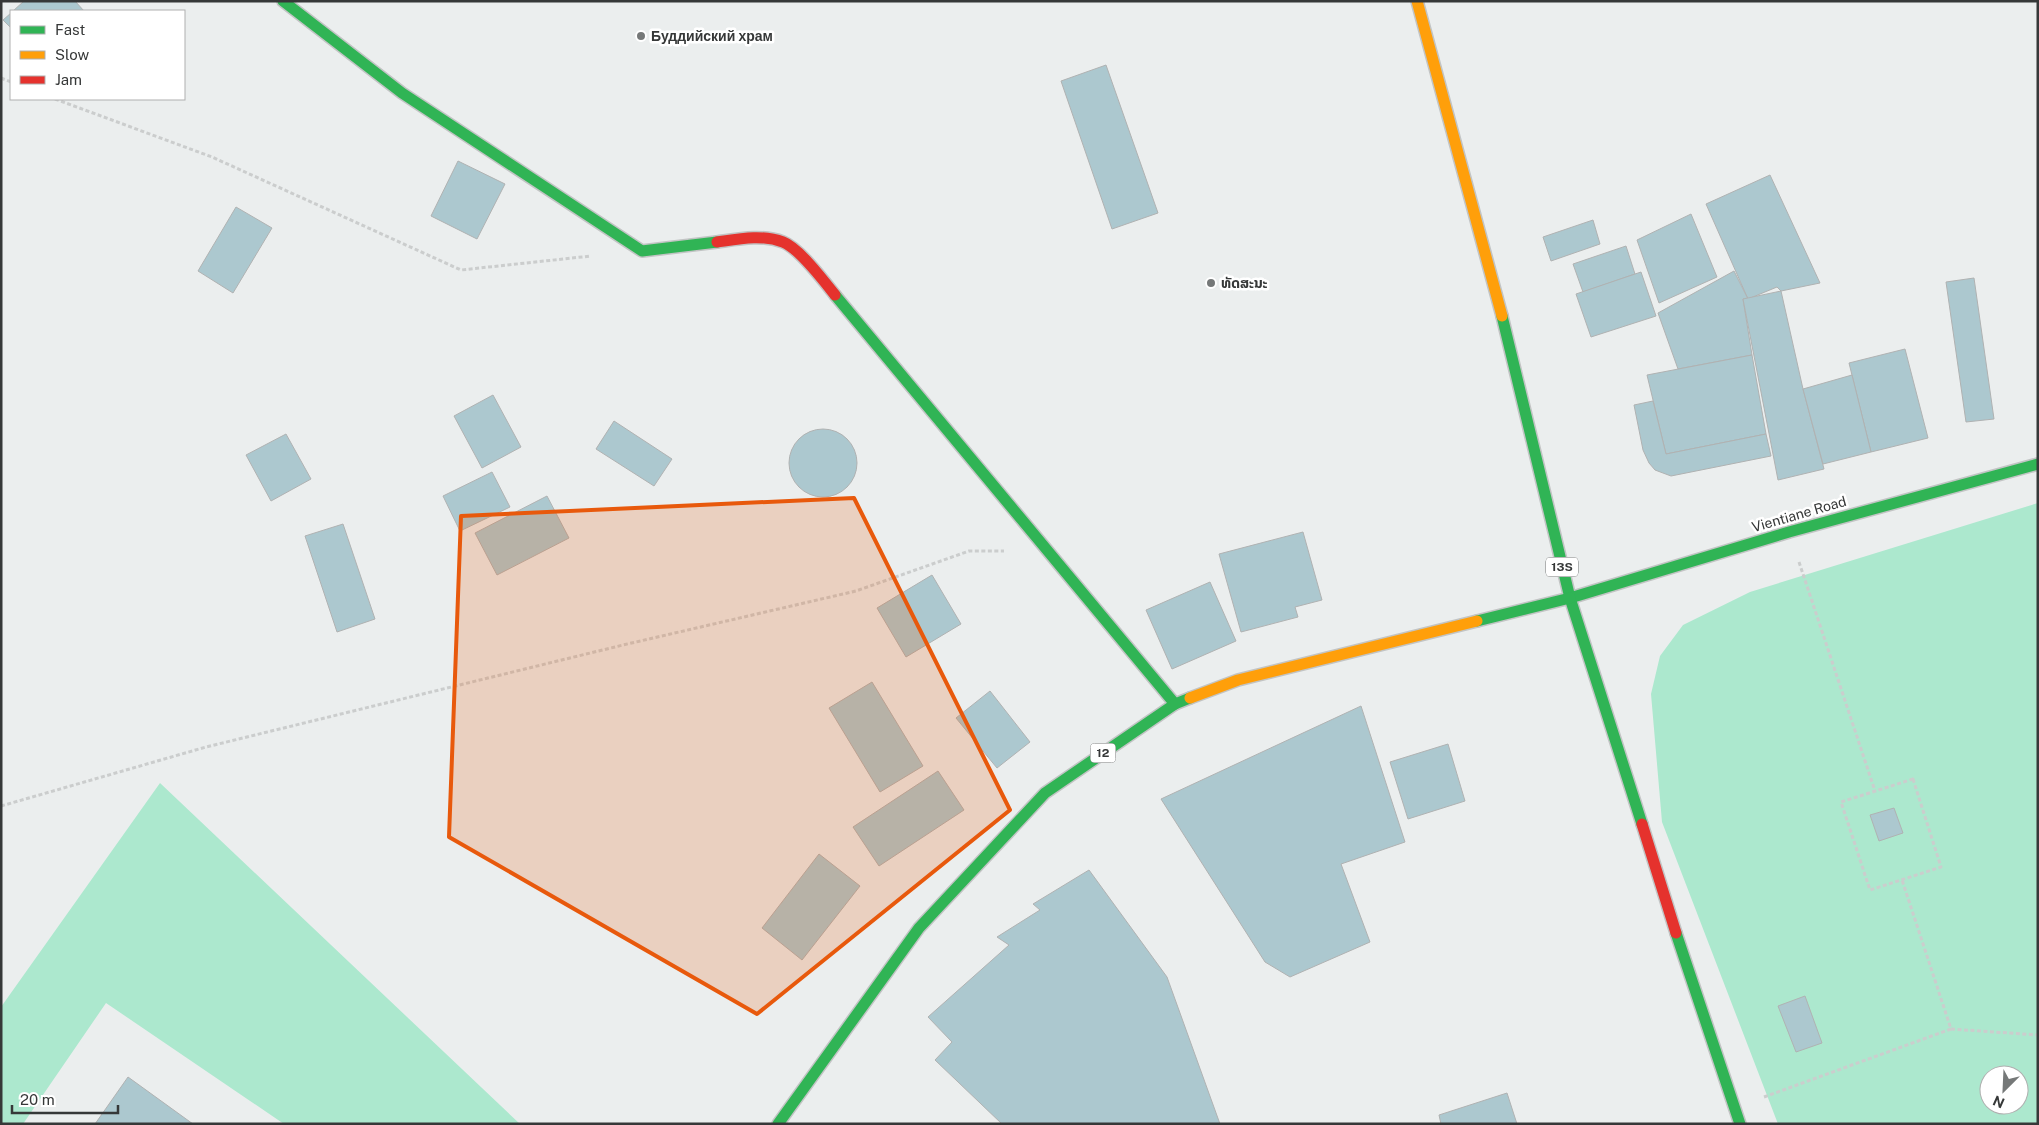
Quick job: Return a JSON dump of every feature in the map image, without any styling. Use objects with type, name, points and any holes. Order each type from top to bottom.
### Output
[{"type":"main road","points":[[282,1],[402,94],[642,251],[754,238],[784,242],[809,264],[1175,704]]},
{"type":"main road","name":"13S","points":[[1417,1],[1490,268],[1570,598],[1733,1108],[1740,1124]]},
{"type":"main road","name":"Vientiane Road","points":[[1570,598],[1790,532],[2038,464]]},
{"type":"main road","name":"12","points":[[778,1124],[919,928],[1045,793],[1175,704],[1238,680],[1570,598]]},
{"type":"path","points":[[59,100],[212,157],[461,270],[594,256]]},
{"type":"path","points":[[1790,532],[1875,791]]},
{"type":"path","points":[[1,806],[206,747],[623,644],[856,591],[968,551],[1047,550]]},
{"type":"path","points":[[1913,779],[1941,867],[1902,880],[1870,890],[1841,802],[1913,779]]},
{"type":"path","points":[[1902,880],[1951,1030]]},
{"type":"path","points":[[1733,1108],[1951,1030],[2038,1034]]},
{"type":"highlighted area","points":[[854,498],[1010,810],[757,1014],[449,837],[461,516]]},
{"type":"green space","points":[[2038,503],[2038,1124],[1778,1124],[1662,822],[1651,694],[1660,656],[1683,625],[1750,592]]},
{"type":"green space","points":[[160,783],[520,1124],[284,1124],[106,1003],[23,1124],[1,1124],[1,1007]]},
{"type":"building","points":[[24,1],[75,1],[83,10],[14,10]]},
{"type":"building","points":[[10,14],[10,27],[3,20]]},
{"type":"building","points":[[1106,65],[1158,213],[1112,229],[1061,81]]},
{"type":"building","points":[[458,161],[505,184],[477,239],[431,216]]},
{"type":"building","points":[[1770,175],[1820,283],[1781,291],[1777,287],[1748,299],[1706,204]]},
{"type":"building","points":[[236,207],[272,228],[233,293],[198,271]]},
{"type":"building","points":[[1691,214],[1717,277],[1659,303],[1637,240]]},
{"type":"building","points":[[1593,220],[1600,244],[1551,261],[1543,237]]},
{"type":"building","points":[[1626,246],[1635,274],[1583,292],[1573,264]]},
{"type":"building","points":[[1734,271],[1748,299],[1743,299],[1752,355],[1678,369],[1658,313]]},
{"type":"building","points":[[1641,272],[1656,316],[1591,337],[1576,294]]},
{"type":"building","points":[[1974,278],[1994,419],[1966,422],[1946,282]]},
{"type":"building","points":[[1781,291],[1803,389],[1824,469],[1778,480],[1743,299]]},
{"type":"building","points":[[1905,349],[1928,438],[1871,452],[1849,363]]},
{"type":"building","points":[[1752,355],[1766,434],[1666,454],[1647,375]]},
{"type":"building","points":[[1852,375],[1871,452],[1823,464],[1803,389]]},
{"type":"building","points":[[493,395],[521,447],[482,468],[454,416]]},
{"type":"building","points":[[1653,401],[1666,454],[1766,434],[1771,456],[1671,476],[1655,470],[1649,463],[1643,450],[1634,405]]},
{"type":"building","points":[[614,421],[672,459],[654,486],[596,449]]},
{"type":"building","points":[[823,429],[836,432],[847,439],[854,450],[857,463],[854,476],[847,487],[836,494],[823,497],[810,494],[799,487],[792,476],[789,463],[792,450],[799,439],[810,432]]},
{"type":"building","points":[[286,434],[311,479],[271,501],[246,455]]},
{"type":"building","points":[[492,472],[510,507],[460,531],[443,496]]},
{"type":"building","points":[[547,496],[569,538],[497,575],[475,533]]},
{"type":"building","points":[[343,524],[375,619],[337,632],[305,536]]},
{"type":"building","points":[[1303,532],[1322,600],[1295,607],[1298,617],[1241,632],[1219,554]]},
{"type":"building","points":[[932,575],[961,624],[906,657],[877,608]]},
{"type":"building","points":[[1210,582],[1236,641],[1172,669],[1146,610]]},
{"type":"building","points":[[872,682],[923,766],[880,792],[829,708]]},
{"type":"building","points":[[990,691],[1030,742],[997,768],[956,718]]},
{"type":"building","points":[[1361,706],[1405,842],[1341,864],[1370,942],[1290,977],[1265,962],[1161,799]]},
{"type":"building","points":[[1448,744],[1465,801],[1408,819],[1390,762]]},
{"type":"building","points":[[938,771],[964,810],[879,866],[853,827]]},
{"type":"building","points":[[1894,808],[1903,833],[1879,841],[1870,815]]},
{"type":"building","points":[[819,854],[860,886],[802,960],[762,928]]},
{"type":"building","points":[[1089,870],[1167,977],[1220,1124],[1002,1124],[935,1060],[952,1042],[928,1017],[1009,945],[997,937],[1040,910],[1033,904]]},
{"type":"building","points":[[1805,996],[1822,1043],[1796,1052],[1778,1006]]},
{"type":"building","points":[[128,1077],[193,1124],[95,1124]]},
{"type":"building","points":[[1507,1093],[1517,1124],[1441,1124],[1439,1115]]},
{"type":"traffic: fast","points":[[283,1],[402,93],[642,251],[717,242]]},
{"type":"traffic: fast","points":[[835,295],[1175,704]]},
{"type":"traffic: fast","points":[[1502,316],[1570,598],[1642,824]]},
{"type":"traffic: fast","points":[[1570,598],[1789,532],[2038,464]]},
{"type":"traffic: fast","points":[[1477,621],[1570,598]]},
{"type":"traffic: fast","points":[[778,1124],[919,928],[1045,793],[1175,704],[1190,698]]},
{"type":"traffic: fast","points":[[1676,933],[1740,1124]]},
{"type":"traffic: slow","points":[[1417,1],[1502,316]]},
{"type":"traffic: slow","points":[[1190,698],[1238,680],[1477,621]]},
{"type":"traffic: jam","points":[[717,242],[758,238],[783,242],[804,258],[835,295]]},
{"type":"traffic: jam","points":[[1642,824],[1676,933]]},
{"type":"place","name":"Буддийский храм","points":[[641,36]]},
{"type":"place","name":"ທັດສະນະ","points":[[1211,283]]}]
